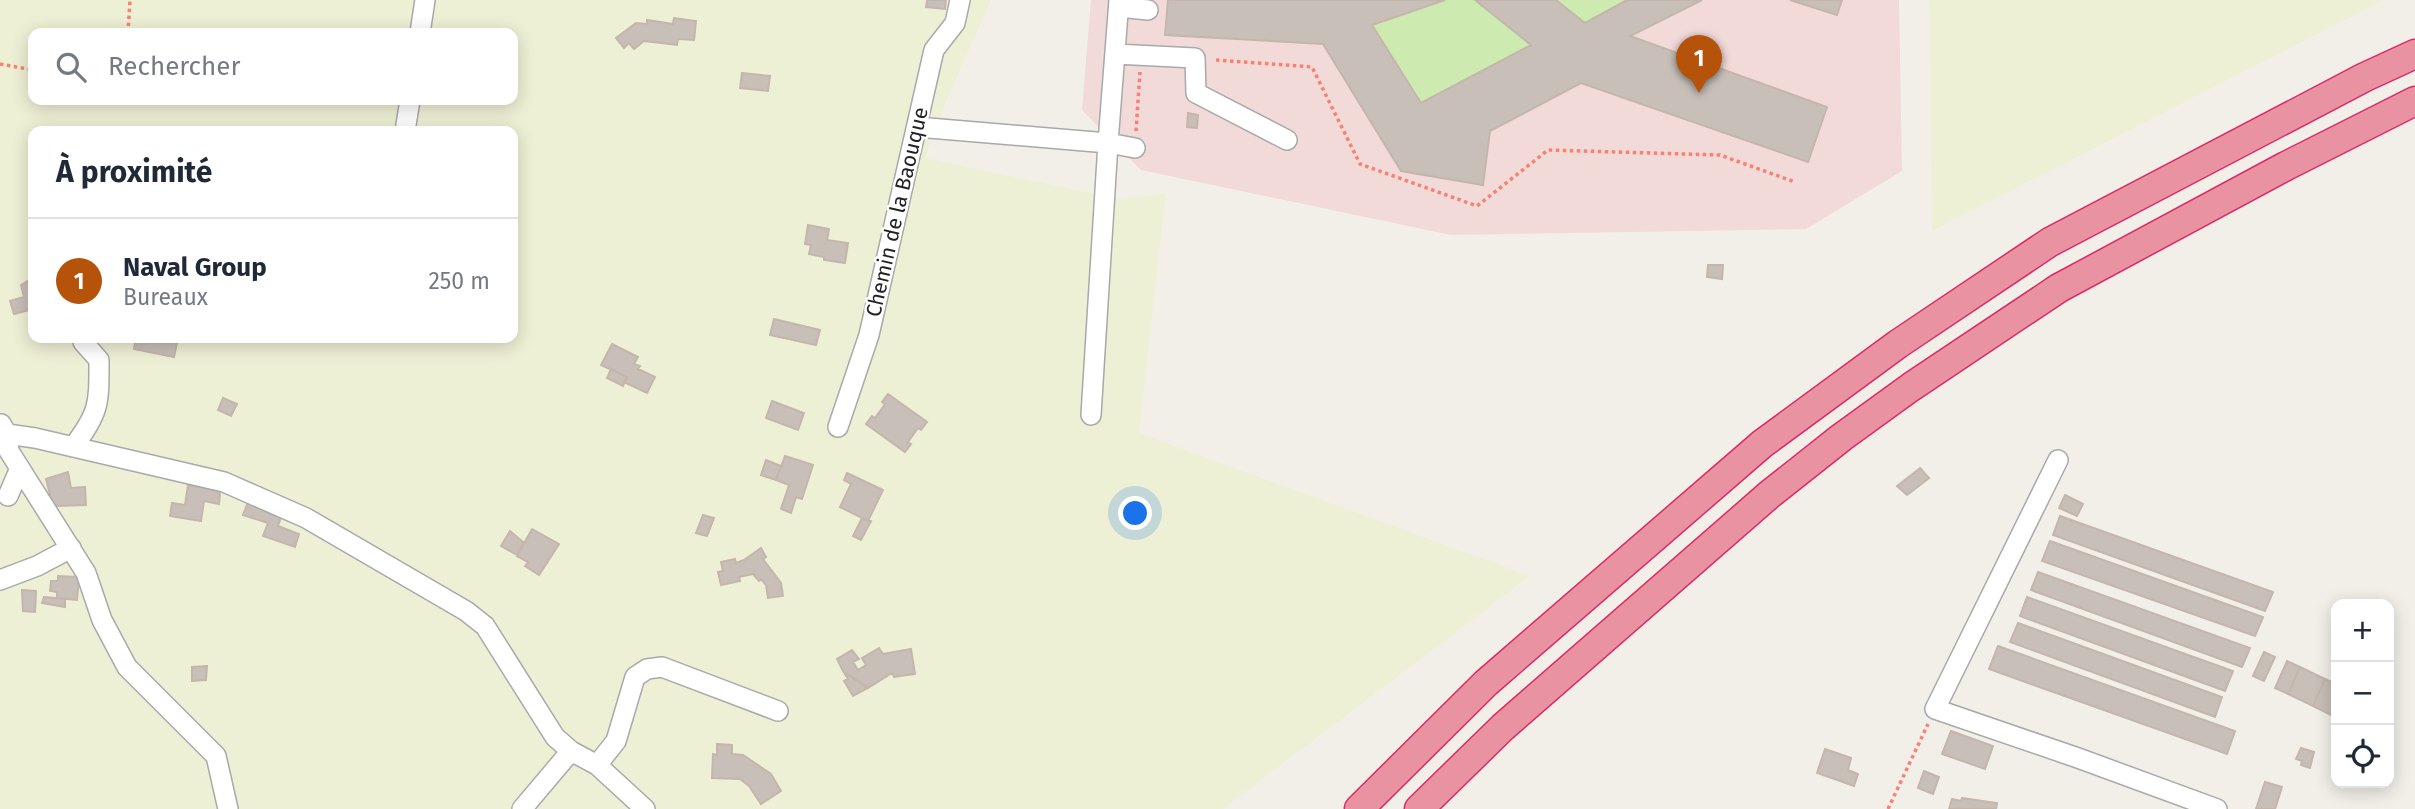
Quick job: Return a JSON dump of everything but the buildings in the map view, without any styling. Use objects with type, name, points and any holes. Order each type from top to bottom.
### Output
[{"type":"highway","points":[[1359,809],[1486,683],[1751,453],[1898,344],[2050,242],[2353,83],[2415,54]]},
{"type":"highway","points":[[1419,809],[1503,727],[1770,494],[1911,387],[2059,288],[2286,166],[2415,101]]},
{"type":"street","points":[[421,28],[425,0]]},
{"type":"street","name":"Chemin de la Baouque","points":[[838,427],[869,335],[934,50],[955,23],[960,0]]},
{"type":"street","points":[[1091,415],[1119,4],[1148,10]]},
{"type":"street","points":[[1115,54],[1195,58],[1196,93],[1287,140]]},
{"type":"street","points":[[406,126],[409,105]]},
{"type":"street","points":[[917,127],[1108,143],[1135,148]]},
{"type":"street","points":[[73,447],[89,426],[99,400],[99,360],[84,343]]},
{"type":"street","points":[[4,441],[73,447],[224,482],[306,518],[466,611],[485,626],[555,737],[571,751],[597,765],[645,809]]},
{"type":"street","points":[[4,441],[86,573],[111,619],[127,667],[216,755],[228,809]]},
{"type":"street","points":[[2058,460],[1935,709],[2217,809]]},
{"type":"street","points":[[8,496],[20,468]]},
{"type":"street","points":[[0,580],[37,566],[71,548]]},
{"type":"street","points":[[597,765],[616,741],[635,677],[647,669],[662,667],[778,711]]},
{"type":"street","points":[[522,809],[571,751]]},
{"type":"path","points":[[128,28],[130,0]]},
{"type":"path","points":[[1216,60],[1312,67],[1360,164],[1477,206],[1548,150],[1720,155],[1796,183]]},
{"type":"path","points":[[0,64],[28,69]]},
{"type":"path","points":[[1888,809],[1935,709]]},
{"type":"shaded area","points":[[1091,0],[1899,0],[1902,171],[1806,229],[1451,235],[1141,170],[1082,110]]},
{"type":"green space","points":[[0,0],[991,0],[945,104],[925,158],[1119,199],[1166,193],[1139,433],[1530,576],[1223,809],[0,809]]},
{"type":"green space","points":[[1445,0],[1475,0],[1531,45],[1421,103],[1372,25]]},
{"type":"green space","points":[[1556,0],[1627,0],[1585,23]]},
{"type":"green space","points":[[1929,0],[2384,0],[1932,231]]},
{"type":"place","name":"Naval Group","points":[[1699,93]]}]
